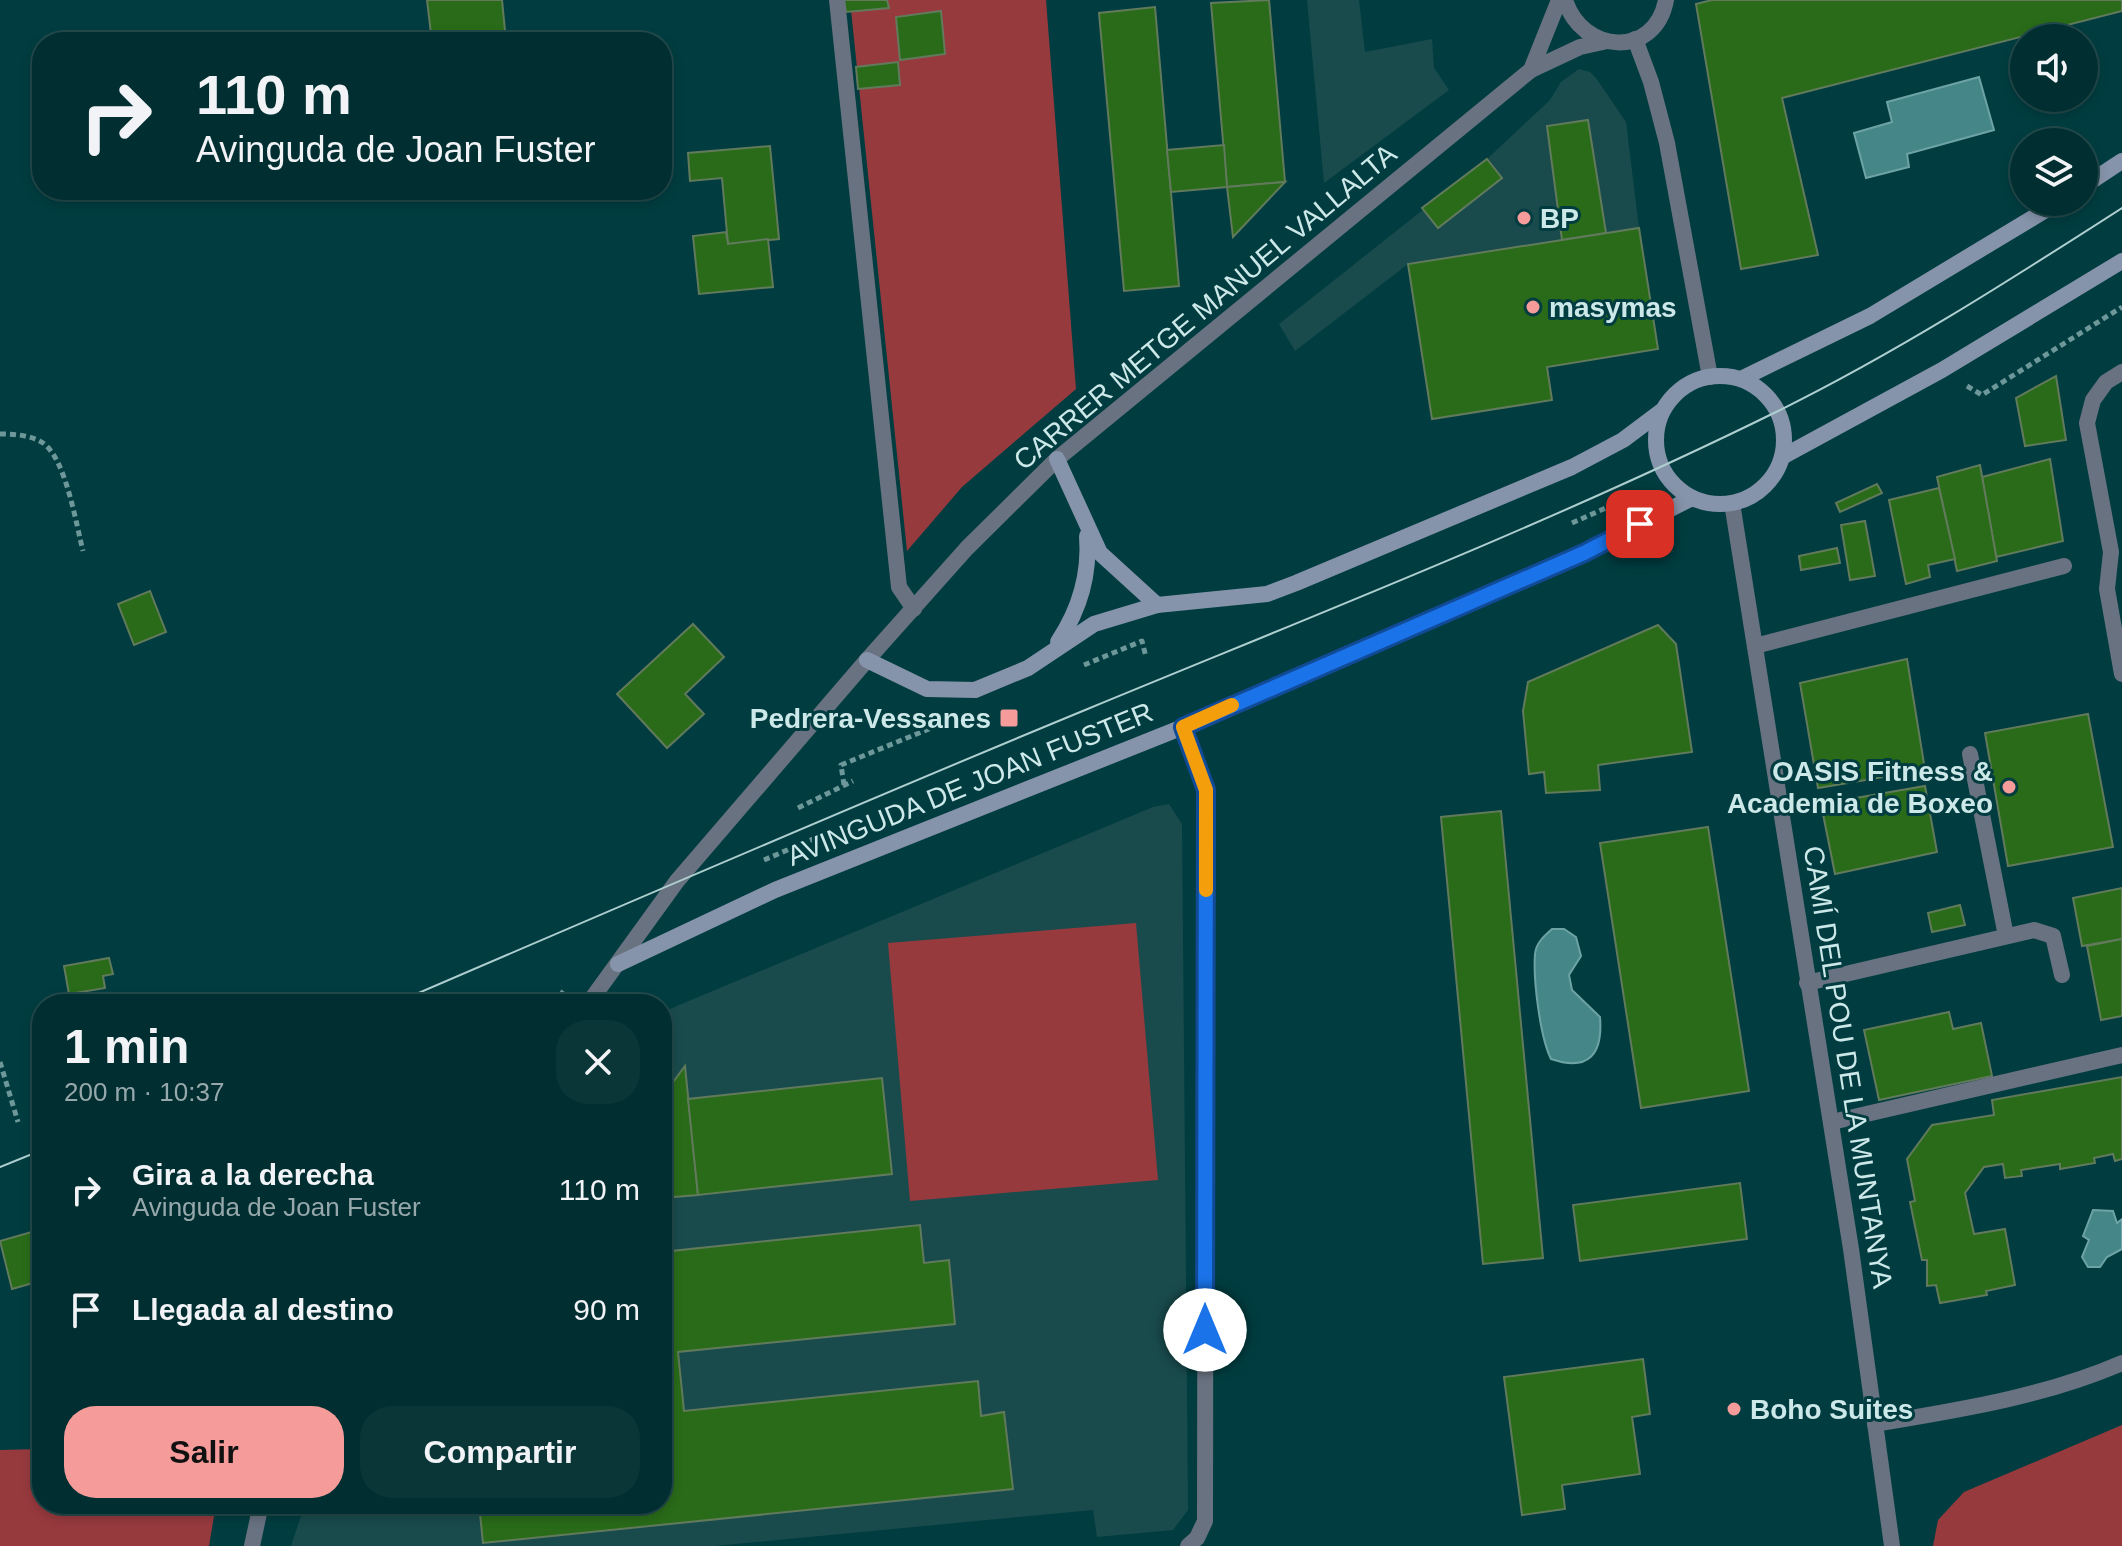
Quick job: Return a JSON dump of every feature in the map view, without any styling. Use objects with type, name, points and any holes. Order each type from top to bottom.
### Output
[{"type":"main road","points":[[2098,177],[2122,161]]},
{"type":"main road","points":[[1741,379],[1870,316],[2036,216]]},
{"type":"main road","points":[[1782,457],[1942,370],[2122,261]]},
{"type":"main road","points":[[867,660],[910,684],[949,692],[975,690],[1028,668],[1094,624],[1157,605],[1267,594],[1572,467],[1623,440],[1663,410],[1681,389],[1710,377],[1741,379],[1765,394],[1778,411],[1784,434],[1782,457],[1764,487],[1732,503],[1712,504],[1692,498],[1677,488],[1660,466],[1655,437],[1663,410]]},
{"type":"main road","points":[[1057,459],[1100,553],[1157,605]]},
{"type":"main road","name":"AVINGUDA DE JOAN FUSTER","points":[[618,964],[775,890],[1183,727],[1584,553],[1692,498]]},
{"type":"main road","points":[[1052,651],[1073,615],[1085,580],[1087,530]]},
{"type":"street","points":[[837,0],[899,587],[914,609]]},
{"type":"street","points":[[1562,0],[1578,27],[1603,42]]},
{"type":"street","name":"CARRER METGE MANUEL VALLALTA","points":[[1531,70],[1562,0]]},
{"type":"street","points":[[1666,0],[1658,21],[1635,39],[1651,82],[1667,143],[1710,377]]},
{"type":"street","name":"CARRER METGE MANUEL VALLALTA","points":[[596,994],[677,881],[867,660],[967,548],[1057,459],[1531,70],[1580,47],[1635,39]]},
{"type":"street","points":[[2122,372],[2106,382],[2093,400],[2087,423],[2111,552],[2107,589],[2122,674]]},
{"type":"street","name":"CAMÍ DEL POU DE LA MUNTANYA","points":[[1732,503],[1807,983],[1832,1122],[1892,1546]]},
{"type":"street","points":[[1755,646],[2064,566]]},
{"type":"street","points":[[1183,727],[1206,790],[1205,1521],[1197,1538],[1188,1546]]},
{"type":"street","points":[[1970,754],[2006,936]]},
{"type":"street","points":[[1807,983],[2034,930],[2053,936],[2062,975]]},
{"type":"street","points":[[1832,1122],[2122,1055]]},
{"type":"street","points":[[1875,1424],[2029,1395],[2087,1378],[2122,1363]]},
{"type":"street","points":[[252,1546],[259,1514]]},
{"type":"path","points":[[1942,370],[1982,395],[2122,307]]},
{"type":"path","points":[[0,434],[20,434],[44,443],[57,459],[83,551]]},
{"type":"path","points":[[1572,523],[1621,502]]},
{"type":"path","points":[[1079,667],[1142,641],[1146,657]]},
{"type":"path","points":[[844,785],[841,765],[963,715]]},
{"type":"path","points":[[798,808],[853,781]]},
{"type":"path","points":[[764,860],[818,837]]},
{"type":"path","points":[[0,1062],[18,1122]]},
{"type":"shaded area","points":[[850,0],[1046,0],[1076,389],[962,487],[907,551]]},
{"type":"shaded area","points":[[1307,0],[1359,0],[1365,52],[1432,39],[1434,68],[1449,90],[1324,183]]},
{"type":"shaded area","name":"BP","points":[[1579,69],[1590,72],[1596,78],[1626,122],[1639,228],[1408,264],[1295,351],[1279,324],[1487,159],[1550,100],[1561,82]]},
{"type":"shaded area","points":[[1979,77],[1994,130],[1907,154],[1909,167],[1866,178],[1854,133],[1892,122],[1887,102]]},
{"type":"shaded area","points":[[1169,804],[1182,824],[1188,1510],[1173,1530],[1097,1537],[1093,1510],[714,1546],[291,1546],[302,1514],[672,1514],[672,1008],[1153,807]]},
{"type":"shaded area","points":[[1136,923],[1158,1180],[910,1201],[888,943]]},
{"type":"shaded area","points":[[1552,929],[1564,929],[1576,937],[1581,956],[1569,975],[1572,990],[1600,1017],[1596,1050],[1591,1057],[1575,1063],[1551,1059],[1541,1023],[1535,954],[1543,937]]},
{"type":"shaded area","points":[[2093,1210],[2113,1211],[2117,1223],[2122,1219],[2122,1249],[2107,1257],[2100,1267],[2088,1267],[2082,1257],[2089,1240],[2083,1236]]},
{"type":"shaded area","points":[[2122,1425],[2122,1546],[1933,1546],[1938,1520],[1964,1492]]},
{"type":"shaded area","points":[[32,1449],[32,1514],[214,1514],[209,1546],[0,1546],[0,1450]]},
{"type":"building","points":[[427,0],[502,0],[505,32],[431,32]]},
{"type":"building","points":[[844,0],[887,0],[889,8],[846,12]]},
{"type":"building","points":[[1269,0],[1285,182],[1227,187],[1211,3]]},
{"type":"building","points":[[1712,0],[2122,0],[2122,11],[2071,24],[2010,24],[2010,40],[1782,98],[1818,255],[1741,269],[1696,4]]},
{"type":"building","points":[[1155,7],[1179,286],[1124,291],[1099,13]]},
{"type":"building","points":[[941,11],[945,54],[900,60],[896,17]]},
{"type":"building","points":[[898,62],[900,85],[858,89],[856,67]]},
{"type":"building","points":[[1588,120],[1606,233],[1562,240],[1547,126]]},
{"type":"building","points":[[1224,145],[1227,187],[1171,192],[1167,150]]},
{"type":"building","points":[[770,146],[779,239],[728,244],[722,178],[690,181],[688,153]]},
{"type":"building","points":[[1487,159],[1502,178],[1438,228],[1422,208]]},
{"type":"building","points":[[1285,182],[1233,237],[1227,187]]},
{"type":"building","name":"masymas","points":[[1639,228],[1658,349],[1547,367],[1552,400],[1432,419],[1408,264]]},
{"type":"building","points":[[726,232],[728,244],[768,239],[773,287],[699,294],[693,236]]},
{"type":"building","points":[[2056,376],[2066,440],[2025,446],[2016,398]]},
{"type":"building","points":[[2050,459],[2063,541],[1996,557],[1982,477]]},
{"type":"building","points":[[1980,465],[1997,561],[1957,571],[1937,477]]},
{"type":"building","points":[[1877,484],[1882,493],[1840,512],[1836,503]]},
{"type":"building","points":[[1939,488],[1955,559],[1928,565],[1930,577],[1906,584],[1889,500]]},
{"type":"building","points":[[1865,521],[1875,576],[1850,580],[1841,525]]},
{"type":"building","points":[[1837,548],[1840,563],[1801,570],[1799,556]]},
{"type":"building","points":[[150,591],[166,632],[134,645],[118,604]]},
{"type":"building","points":[[693,624],[724,657],[685,694],[704,714],[667,748],[617,694]]},
{"type":"building","points":[[1658,625],[1676,644],[1692,752],[1598,765],[1600,790],[1546,793],[1544,772],[1529,774],[1523,711],[1528,682]]},
{"type":"building","points":[[1907,659],[1925,770],[1818,788],[1800,683]]},
{"type":"building","points":[[2088,714],[2113,847],[2008,866],[1985,733]]},
{"type":"building","points":[[1925,786],[1937,852],[1835,874],[1821,804]]},
{"type":"building","points":[[1501,811],[1543,1258],[1483,1264],[1441,817]]},
{"type":"building","points":[[1708,827],[1749,1091],[1641,1108],[1600,843]]},
{"type":"building","points":[[2122,888],[2122,939],[2082,946],[2073,898]]},
{"type":"building","points":[[1960,905],[1965,925],[1932,932],[1928,913]]},
{"type":"building","points":[[2122,939],[2122,1016],[2101,1020],[2087,946]]},
{"type":"building","points":[[109,958],[113,974],[103,976],[105,988],[69,994],[64,966]]},
{"type":"building","points":[[1949,1012],[1953,1029],[1981,1023],[1992,1076],[1879,1100],[1864,1030]]},
{"type":"building","points":[[685,1066],[698,1195],[672,1197],[672,1084]]},
{"type":"building","points":[[2122,1077],[2122,1159],[2115,1161],[2113,1154],[2094,1158],[2095,1163],[2060,1169],[2060,1164],[2021,1170],[2022,1176],[2005,1178],[2003,1164],[1984,1167],[1965,1193],[1974,1234],[2005,1229],[2015,1285],[1986,1291],[1987,1295],[1940,1303],[1936,1285],[1927,1286],[1927,1260],[1922,1260],[1910,1202],[1915,1201],[1907,1159],[1932,1125],[1994,1115],[1992,1100]]},
{"type":"building","points":[[882,1078],[892,1174],[698,1195],[688,1099]]},
{"type":"building","points":[[1740,1183],[1747,1239],[1580,1261],[1573,1205]]},
{"type":"building","points":[[920,1225],[924,1263],[949,1260],[955,1324],[678,1352],[684,1411],[978,1381],[981,1416],[1004,1412],[1013,1489],[483,1543],[480,1514],[672,1514],[672,1251]]},
{"type":"building","points":[[32,1232],[32,1283],[12,1289],[0,1241]]},
{"type":"building","points":[[1643,1359],[1650,1414],[1632,1417],[1640,1474],[1562,1485],[1565,1509],[1522,1515],[1504,1377]]},
{"type":"tram line","points":[[416,994],[915,781],[1436,566],[1692,452],[1821,389],[1909,341],[2122,208]]},
{"type":"tram line","points":[[0,1167],[32,1154]]},
{"type":"slow traffic","points":[[1206,890],[1206,790],[1183,727],[1232,705]]},
{"type":"place","name":"BP","points":[[1524,218]]},
{"type":"place","name":"masymas","points":[[1533,307]]},
{"type":"place","name":"Pedrera-Vessanes","points":[[1009,718]]},
{"type":"place","name":"OASIS Fitness & Academia de Boxeo","points":[[2009,787]]},
{"type":"place","name":"Boho Suites","points":[[1734,1409]]},
{"type":"route","points":[[1205,1330],[1206,790],[1183,727],[1584,553],[1640,524]]}]
